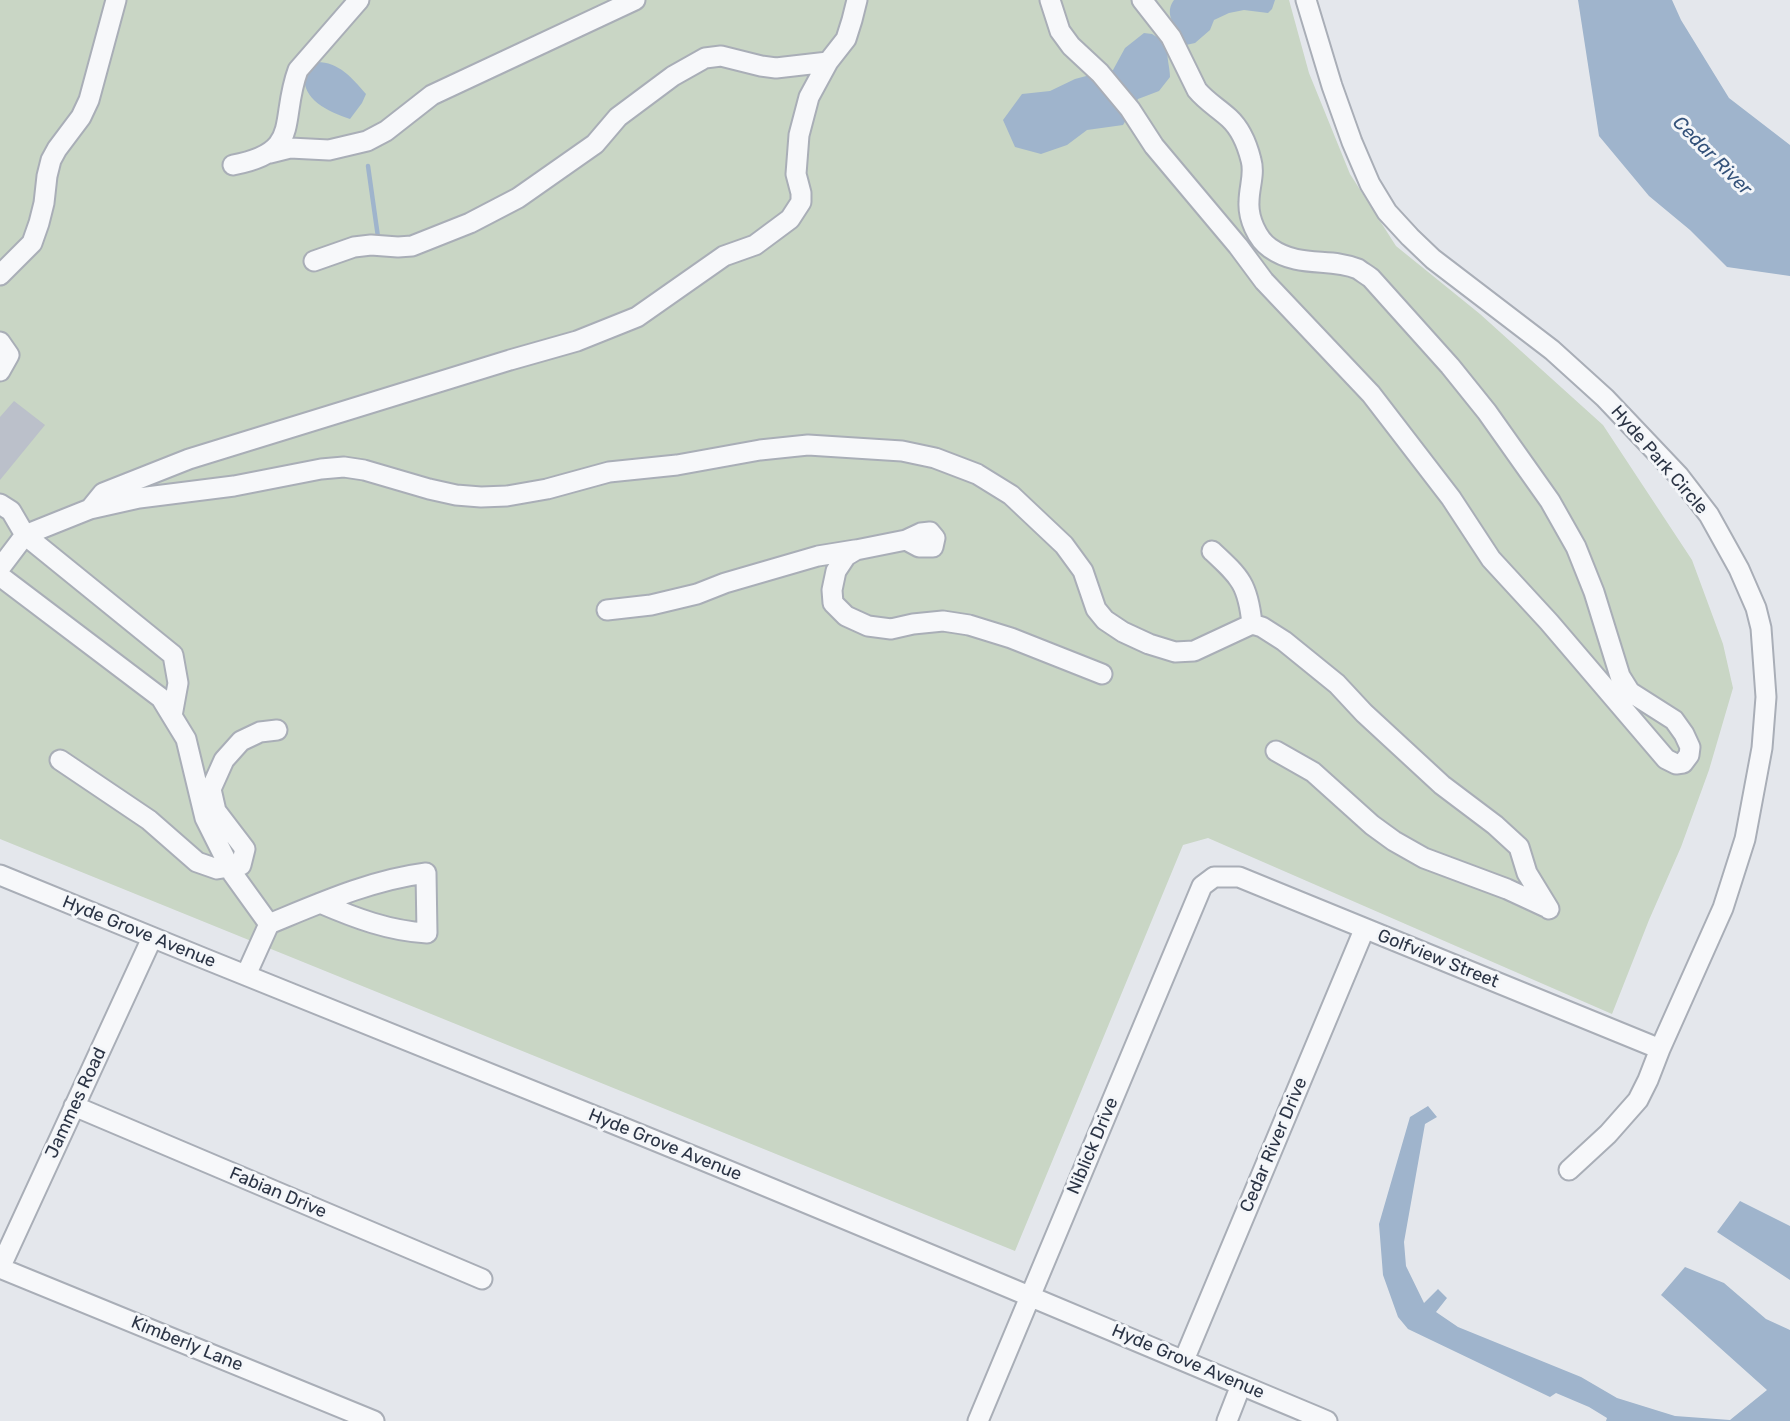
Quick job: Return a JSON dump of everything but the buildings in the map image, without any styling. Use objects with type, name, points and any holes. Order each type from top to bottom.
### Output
[{"type":"street","points":[[0,275],[32,243],[44,203],[51,160],[81,117],[89,100],[116,0]]},
{"type":"street","points":[[270,153],[281,141],[286,129],[293,82],[298,70],[359,0]]},
{"type":"street","points":[[233,165],[252,162],[270,153],[290,148],[329,150],[367,142],[386,131],[432,95],[635,0]]},
{"type":"street","points":[[90,509],[103,493],[189,459],[577,341],[637,317],[724,256],[755,245],[790,219],[801,202],[802,192],[796,174],[799,135],[808,97],[828,62],[846,40],[857,0]]},
{"type":"street","points":[[1050,0],[1059,31],[1071,47],[1100,73],[1130,109],[1154,146],[1264,281],[1371,394],[1451,498],[1491,559],[1549,622],[1666,759],[1676,764],[1683,763],[1689,755],[1690,747],[1674,720],[1630,692],[1620,676],[1594,592],[1576,547],[1550,501],[1450,366],[1371,278],[1357,269],[1288,258],[1269,247],[1257,234],[1248,204],[1253,177],[1252,162],[1241,132],[1197,90],[1171,37],[1142,0]]},
{"type":"street","name":"Hyde Park Circle","points":[[1306,0],[1352,142],[1370,184],[1387,212],[1433,259],[1552,349],[1605,398],[1679,476],[1709,515],[1739,569],[1756,608],[1761,628],[1766,697],[1762,748],[1745,839],[1723,908],[1638,1100],[1608,1134],[1569,1170]]},
{"type":"street","points":[[314,261],[354,247],[412,246],[470,223],[506,205],[595,144],[618,117],[642,98],[705,58],[721,56],[776,68],[828,62]]},
{"type":"street","points":[[0,342],[9,355],[0,370]]},
{"type":"street","points":[[0,569],[25,535],[90,509],[139,498],[234,486],[321,469],[344,467],[364,470],[429,489],[481,497],[507,496],[547,489],[609,472],[677,465],[760,450],[808,445],[902,451],[935,458],[977,474],[1011,495],[1064,545],[1083,571],[1096,609],[1105,620],[1123,632],[1149,645],[1175,652],[1194,651],[1252,624],[1284,641],[1337,684],[1364,713],[1442,785],[1519,847],[1527,873],[1549,909],[1507,889],[1424,858],[1394,841],[1313,772],[1276,751]]},
{"type":"street","points":[[0,504],[11,511],[25,535],[173,655],[178,683],[172,716]]},
{"type":"street","points":[[607,610],[651,605],[686,597],[818,556],[906,540]]},
{"type":"street","points":[[856,550],[846,556],[836,571],[832,590],[833,603],[846,616],[868,626],[891,629],[943,621],[969,625],[1011,638],[1102,674]]},
{"type":"street","points":[[1212,551],[1237,573],[1245,588],[1252,624]]},
{"type":"street","points":[[0,576],[161,698],[186,740],[205,818],[233,874],[269,924]]},
{"type":"street","points":[[61,760],[149,820],[197,862],[217,869],[241,865],[245,849],[216,811],[211,789],[224,760],[241,741],[260,732],[277,730]]},
{"type":"street","points":[[246,975],[269,924],[368,885],[405,876],[426,873],[427,933],[386,928],[320,904]]},
{"type":"street","name":"Hyde Grove Avenue","points":[[0,875],[603,1119],[1327,1421]]},
{"type":"street","name":"Golfview Street","points":[[1214,877],[1239,877],[1660,1049]]},
{"type":"street","name":"Niblick Drive","points":[[978,1421],[1202,886],[1214,877]]},
{"type":"street","name":"Cedar River Drive","points":[[1184,1360],[1364,930]]},
{"type":"street","name":"Jammes Road","points":[[0,1268],[152,938]]},
{"type":"street","name":"Fabian Drive","points":[[74,1106],[482,1279]]},
{"type":"street","name":"Kimberly Lane","points":[[0,1268],[374,1421]]},
{"type":"street","points":[[1227,1421],[1241,1385]]},
{"type":"green space","points":[[0,0],[1289,0],[1309,73],[1350,174],[1396,246],[1480,314],[1603,425],[1692,560],[1723,644],[1733,688],[1709,770],[1681,847],[1612,1014],[1208,838],[1183,845],[1015,1251],[0,839]]},
{"type":"water","points":[[1174,0],[1275,0],[1268,13],[1244,10],[1229,13],[1214,20],[1210,30],[1195,43],[1180,43],[1168,48],[1170,77],[1159,91],[1138,99],[1123,125],[1087,130],[1067,145],[1041,154],[1015,147],[1003,120],[1022,94],[1050,91],[1075,79],[1090,75],[1098,77],[1113,70],[1125,48],[1144,33],[1152,34],[1165,42],[1177,30],[1170,12]]},
{"type":"water","name":"Cedar River","points":[[1578,0],[1672,0],[1681,20],[1729,98],[1790,145],[1790,276],[1727,267],[1690,230],[1649,196],[1599,136]]},
{"type":"water","points":[[317,62],[338,68],[366,94],[350,119],[318,104],[307,91],[304,73]]},
{"type":"water","points":[[1428,1106],[1437,1117],[1425,1124],[1404,1242],[1406,1266],[1424,1303],[1438,1289],[1447,1298],[1436,1312],[1458,1327],[1581,1377],[1617,1398],[1675,1416],[1730,1420],[1767,1390],[1661,1295],[1685,1267],[1724,1283],[1766,1319],[1790,1330],[1790,1421],[1606,1421],[1607,1418],[1589,1407],[1556,1393],[1550,1397],[1408,1329],[1398,1317],[1383,1275],[1379,1224],[1410,1117]]},
{"type":"water","points":[[1740,1201],[1790,1226],[1790,1280],[1717,1232]]},
{"type":"waterway","points":[[368,166],[378,237]]}]
